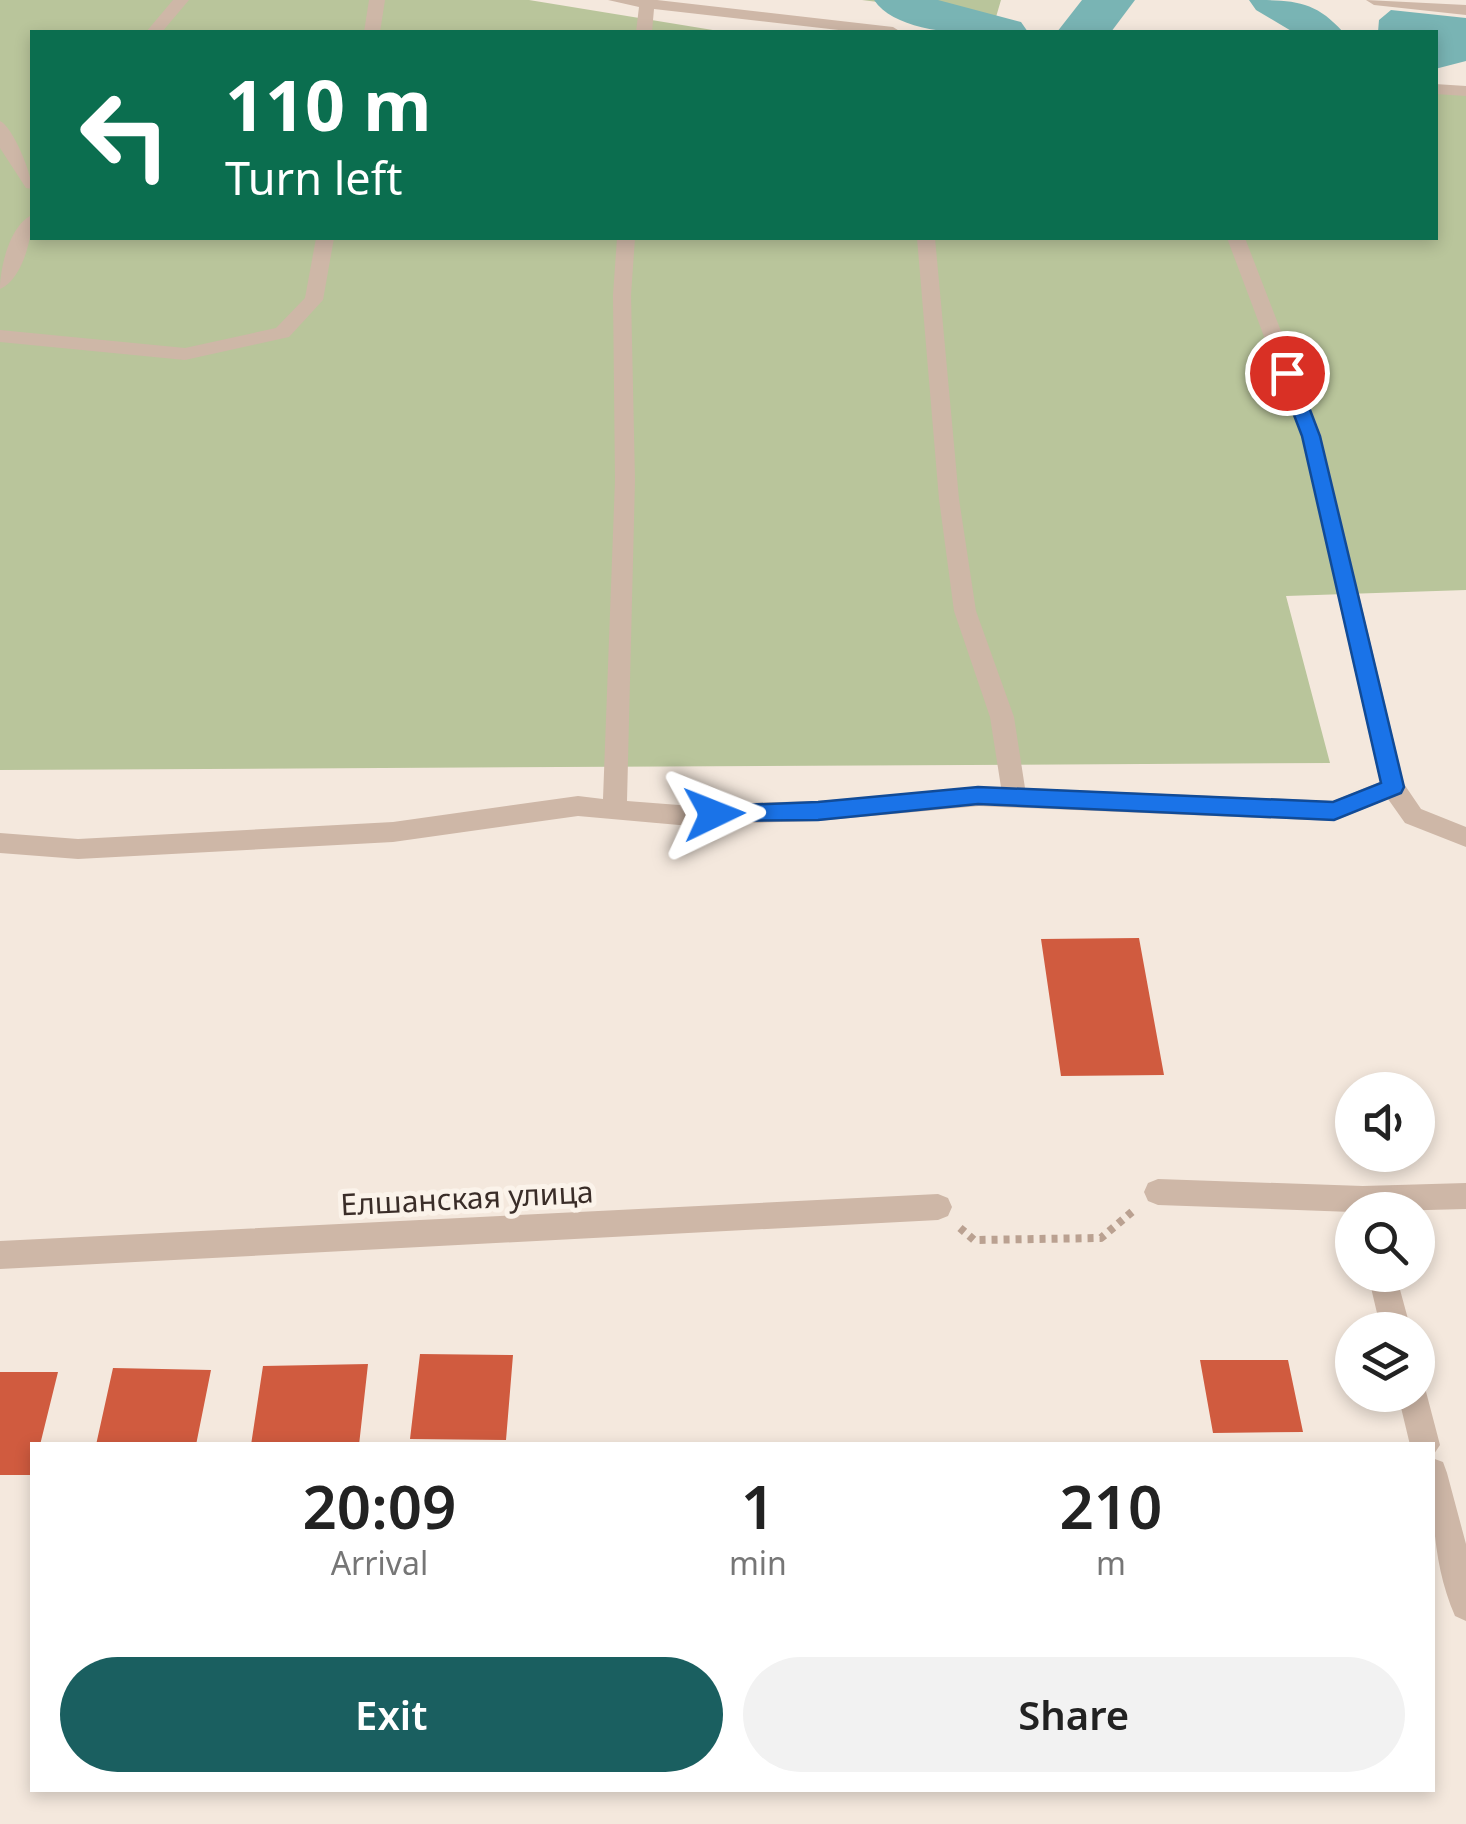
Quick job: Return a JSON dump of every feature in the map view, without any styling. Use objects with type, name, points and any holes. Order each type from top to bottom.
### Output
[{"type":"street","points":[[156,30],[182,0]]},
{"type":"street","points":[[372,30],[377,0]]},
{"type":"street","points":[[616,0],[875,30]]},
{"type":"street","points":[[1374,0],[1466,10]]},
{"type":"street","points":[[644,30],[647,5]]},
{"type":"street","points":[[1438,90],[1464,94]]},
{"type":"street","points":[[0,126],[12,156],[30,181]]},
{"type":"street","points":[[0,283],[30,225]]},
{"type":"street","points":[[0,336],[185,354],[282,333],[314,300],[326,240]]},
{"type":"street","points":[[615,810],[625,480],[622,295],[626,240]]},
{"type":"street","points":[[926,240],[949,499],[965,612],[1002,717],[1014,797]]},
{"type":"street","points":[[1237,240],[1311,436],[1393,787],[1413,816],[1466,837]]},
{"type":"street","points":[[0,844],[78,849],[373,833],[578,806],[679,816],[818,811],[978,796],[1334,811],[1393,787]]},
{"type":"street","points":[[1158,1192],[1335,1202]]},
{"type":"street","points":[[1435,1198],[1466,1196]]},
{"type":"street","name":"Елшанская улица","points":[[0,1255],[938,1207]]},
{"type":"street","points":[[1417,1412],[1424,1442]]},
{"type":"street","points":[[1435,1485],[1466,1606]]},
{"type":"path","points":[[938,1207],[974,1240],[1101,1238],[1158,1192]]},
{"type":"green space","points":[[0,0],[529,0],[713,30],[30,30],[30,240],[1438,240],[1438,93],[1466,92],[1466,590],[1286,596],[1330,763],[0,770]]},
{"type":"green space","points":[[862,0],[1001,0],[996,17]]},
{"type":"water","points":[[1391,10],[1466,18],[1466,61],[1438,68],[1438,30],[1378,30],[1379,20]]},
{"type":"building","points":[[1139,938],[1164,1075],[1061,1076],[1041,939]]},
{"type":"building","points":[[420,1354],[513,1355],[506,1440],[410,1439]]},
{"type":"building","points":[[1200,1360],[1288,1360],[1303,1432],[1213,1433]]},
{"type":"building","points":[[368,1364],[359,1442],[251,1442],[263,1366]]},
{"type":"building","points":[[113,1368],[211,1370],[197,1442],[97,1442]]},
{"type":"building","points":[[0,1372],[58,1372],[41,1442],[30,1442],[30,1475],[0,1475]]},
{"type":"waterway","points":[[898,0],[924,11],[997,30]]},
{"type":"waterway","points":[[1089,30],[1100,9],[1111,0]]},
{"type":"waterway","points":[[1273,0],[1303,15],[1317,30]]},
{"type":"route","points":[[714,814],[818,811],[978,796],[1334,811],[1393,787],[1311,436],[1287,373]]}]
